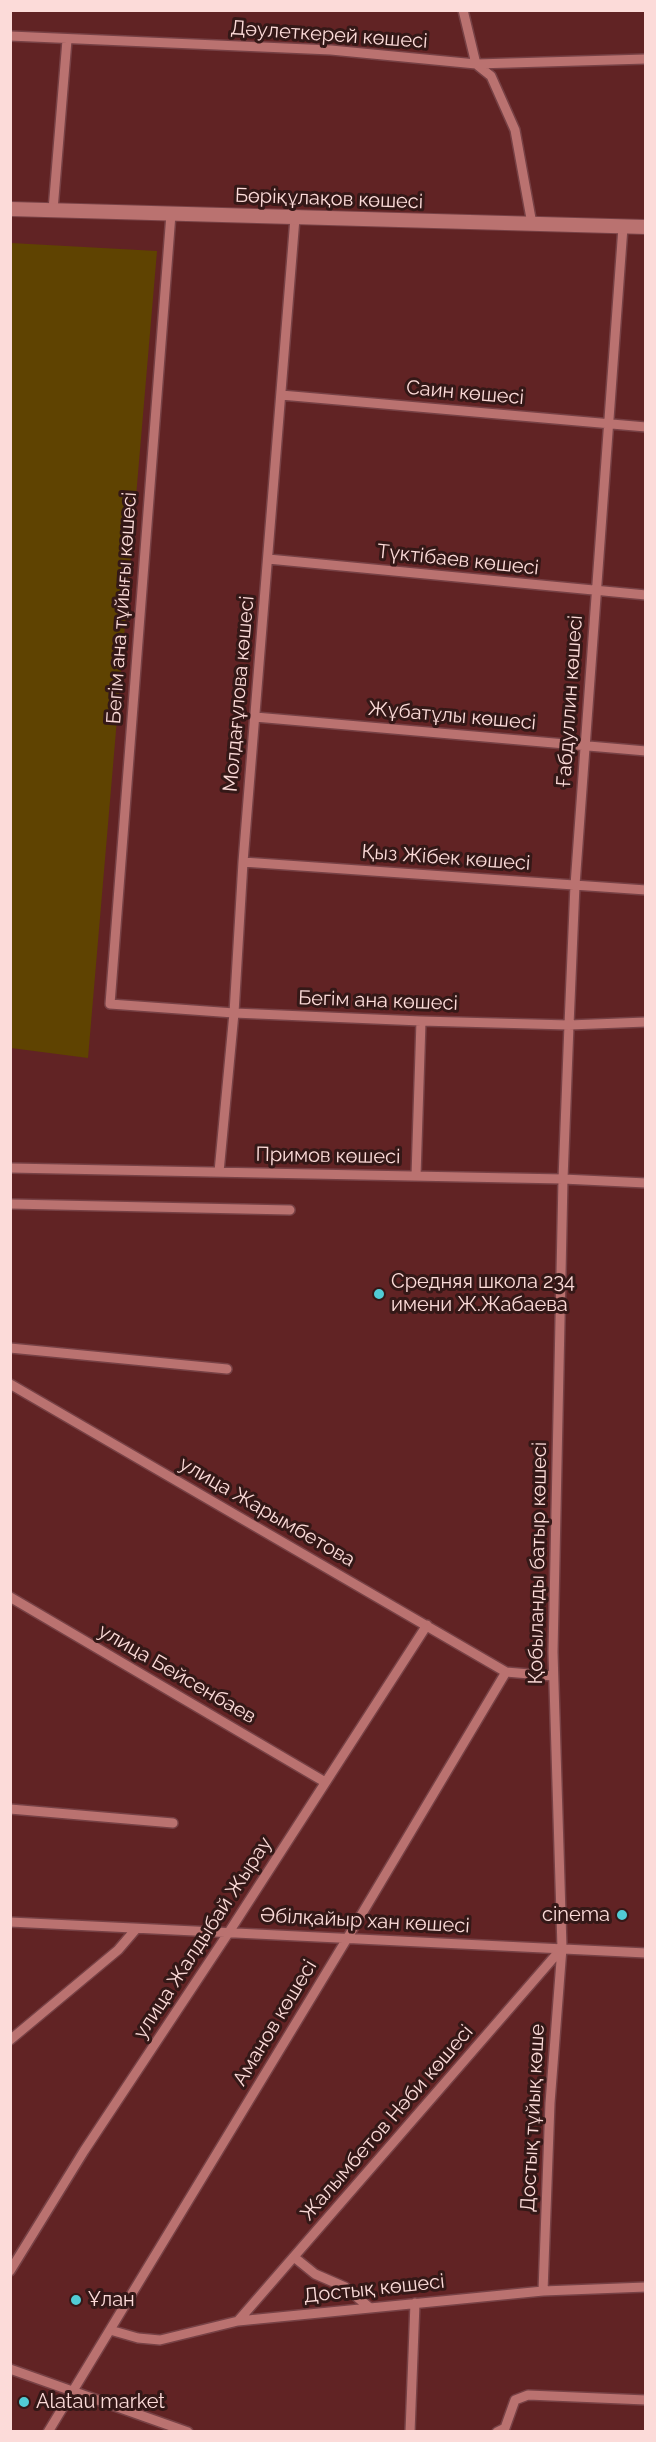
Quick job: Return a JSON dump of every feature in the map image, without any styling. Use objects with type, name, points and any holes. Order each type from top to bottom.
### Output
[{"type":"street","points":[[463,10],[476,64],[491,76],[515,130],[532,224]]},
{"type":"street","name":"Дәулеткерей көшесі","points":[[10,36],[331,50],[476,64],[645,59]]},
{"type":"street","points":[[53,210],[67,39]]},
{"type":"street","name":"Бөріқұлақов көшесі","points":[[10,209],[645,227]]},
{"type":"street","name":"Бегім ана тұйығы көшесі","points":[[110,1004],[171,214]]},
{"type":"street","name":"Молдағұлова көшесі","points":[[219,1172],[234,1013],[243,862],[295,218]]},
{"type":"street","name":"Ғабдуллин көшесі","points":[[563,1179],[575,885],[623,227]]},
{"type":"street","name":"Саин көшесі","points":[[281,395],[645,427]]},
{"type":"street","name":"Түктібаев көшесі","points":[[268,559],[645,595]]},
{"type":"street","name":"Жұбатұлы көшесі","points":[[255,717],[645,751]]},
{"type":"street","name":"Қыз Жібек көшесі","points":[[243,862],[645,890]]},
{"type":"street","name":"Бегім ана көшесі","points":[[110,1004],[234,1013],[420,1021],[569,1025],[645,1022]]},
{"type":"street","points":[[416,1176],[420,1021]]},
{"type":"street","name":"Примов көшесі","points":[[10,1168],[563,1179],[645,1183]]},
{"type":"street","name":"Қобыланды батыр көшесі","points":[[562,1948],[553,1676],[563,1179]]},
{"type":"street","points":[[10,1204],[290,1210]]},
{"type":"street","points":[[10,1348],[227,1369]]},
{"type":"street","name":"улица Жарымбетова","points":[[10,1384],[506,1672]]},
{"type":"street","name":"улица Бейсенбаев","points":[[10,1597],[325,1782]]},
{"type":"street","name":"улица Жалдыбай Жырау","points":[[10,2271],[84,2151],[229,1932],[427,1625]]},
{"type":"street","points":[[506,1672],[553,1676]]},
{"type":"street","name":"Аманов көшесі","points":[[48,2432],[506,1672]]},
{"type":"street","points":[[10,1809],[173,1823]]},
{"type":"street","name":"Әбілқайыр хан көшесі","points":[[10,1922],[645,1953]]},
{"type":"street","points":[[10,2040],[118,1950],[136,1929]]},
{"type":"street","name":"Жалымбетов Нәби көшесі","points":[[238,2321],[562,1948]]},
{"type":"street","name":"Достық тұйық көше","points":[[543,2291],[550,2103],[562,1948]]},
{"type":"street","points":[[294,2257],[315,2274],[345,2287],[370,2308]]},
{"type":"street","name":"Достық көшесі","points":[[110,2330],[138,2338],[160,2340],[238,2321],[543,2291],[645,2287]]},
{"type":"street","points":[[410,2432],[416,2303]]},
{"type":"street","points":[[10,2369],[73,2389],[188,2432]]},
{"type":"street","points":[[497,2432],[504,2428],[515,2400],[528,2395],[645,2400]]},
{"type":"shaded area","points":[[11,243],[157,251],[88,1058],[11,1048]]},
{"type":"place","name":"Средняя школа 234 имени Ж.Жабаева","points":[[379,1294]]},
{"type":"place","name":"cinema","points":[[622,1915]]},
{"type":"place","name":"Ұлан","points":[[76,2300]]},
{"type":"place","name":"Alatau market","points":[[24,2402]]}]
